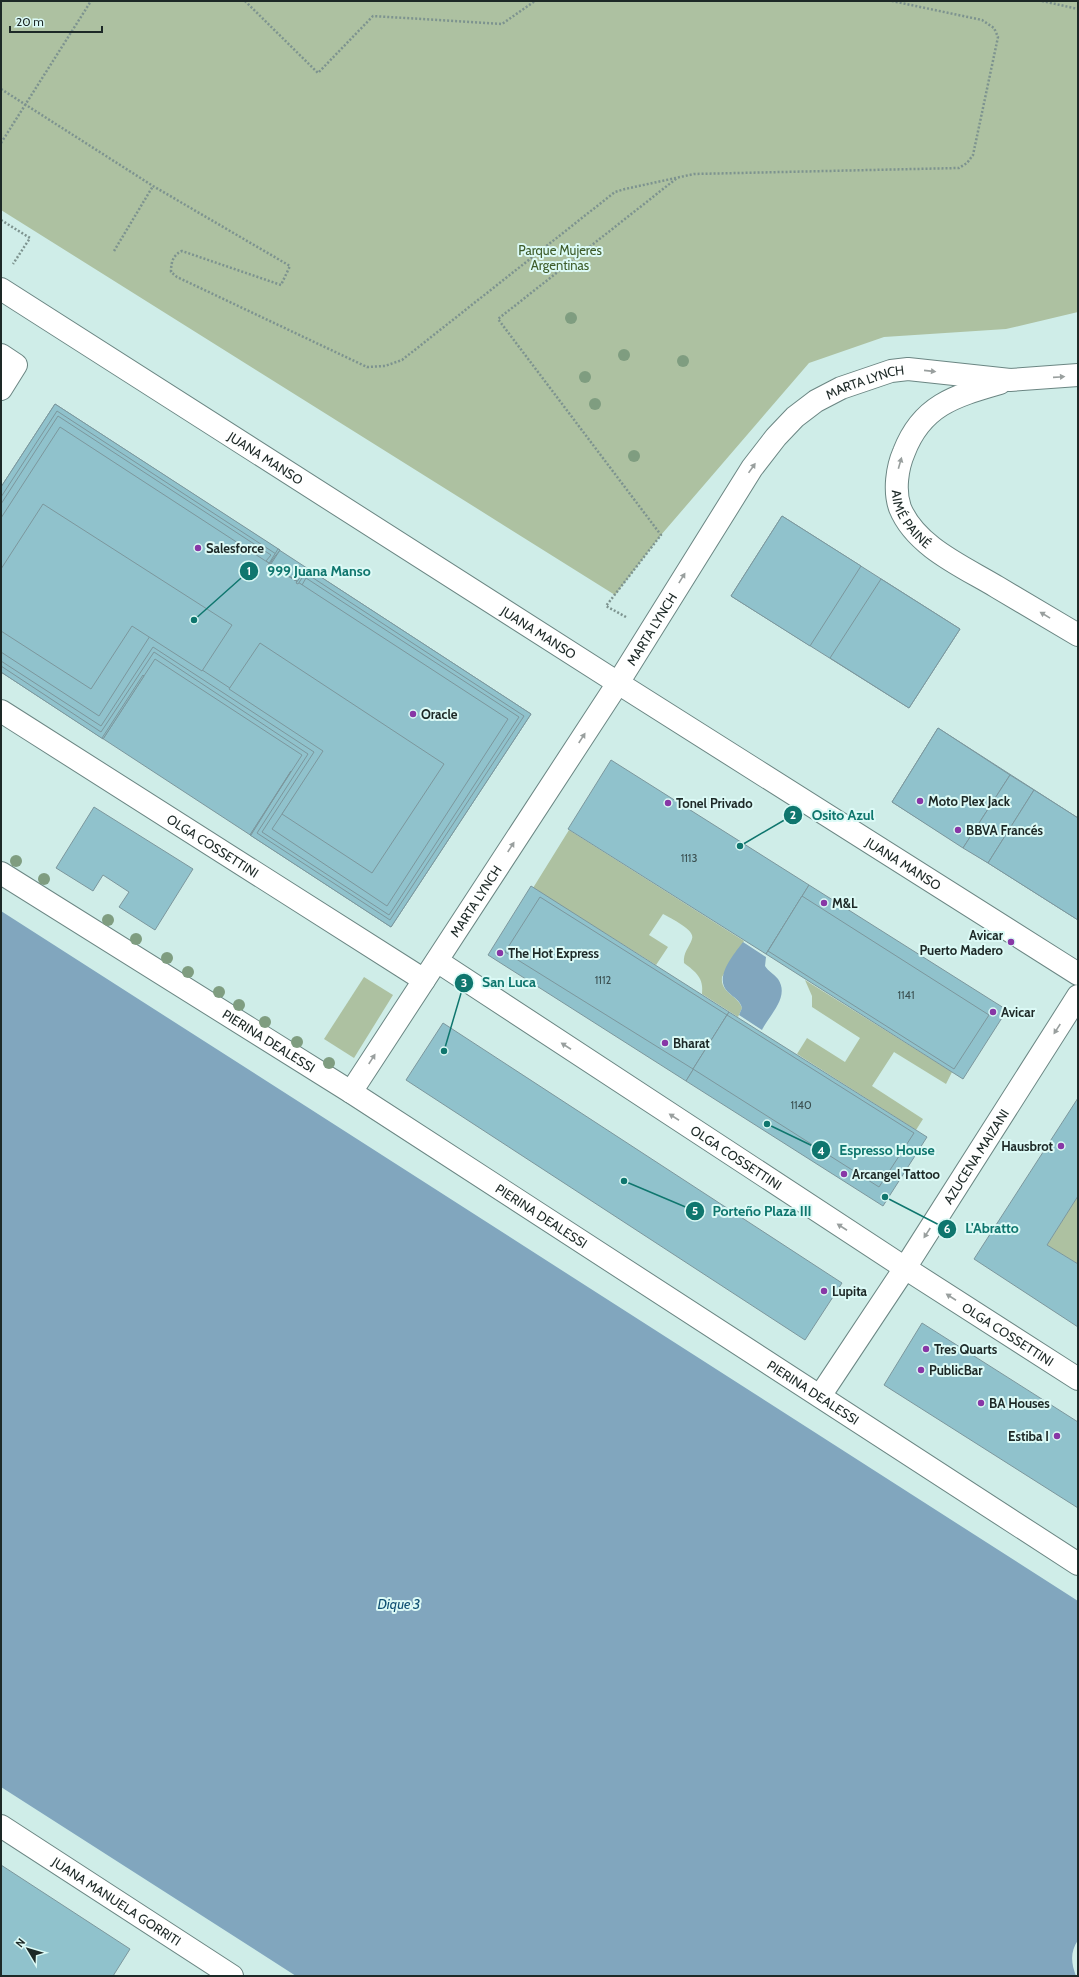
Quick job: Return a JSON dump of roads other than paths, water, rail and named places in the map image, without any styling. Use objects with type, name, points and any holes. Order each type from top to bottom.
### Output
[{"type":"street","name":"JUANA MANSO","points":[[5,280],[618,683],[1078,974]]},
{"type":"street","points":[[1,355],[16,365],[1,389]]},
{"type":"street","name":"MARTA LYNCH","points":[[351,1092],[618,683],[752,468],[795,417],[816,401],[841,388],[866,378],[908,368],[1010,380],[1078,376]]},
{"type":"street","name":"AIMÉ PAINÉ","points":[[1010,380],[964,393],[935,407],[925,417],[909,439],[898,471],[897,490],[900,507],[916,532],[944,554],[1078,635]]},
{"type":"street","name":"OLGA COSSETTINI","points":[[1,711],[424,980]]},
{"type":"street","name":"PIERINA DEALESSI","points":[[1,873],[351,1092],[1078,1564]]},
{"type":"street","name":"OLGA COSSETTINI","points":[[436,961],[904,1268],[1078,1379]]},
{"type":"street","name":"AZUCENA MAIZANI","points":[[820,1396],[904,1268],[1078,996]]},
{"type":"street","name":"JUANA MANUELA GORRITI","points":[[1,1826],[232,1976]]},
{"type":"water","name":"Dique 3","points":[[1,911],[1078,1601],[1078,1940],[1075,1944],[1072,1958],[1076,1976],[296,1976],[1,1787]]},
{"type":"water","points":[[743,942],[766,957],[765,966],[778,979],[781,986],[782,992],[778,1005],[762,1030],[739,1015],[742,1008],[741,1005],[724,986],[723,980],[726,966]]},
{"type":"place","name":"Salesforce","points":[[198,548]]},
{"type":"place","name":"999 Juana Manso","points":[[194,620]]},
{"type":"place","name":"Oracle","points":[[413,714]]},
{"type":"place","name":"Moto Plex Jack","points":[[920,801]]},
{"type":"place","name":"Tonel Privado","points":[[668,803]]},
{"type":"place","name":"BBVA Francés","points":[[958,830]]},
{"type":"place","name":"Osito Azul","points":[[740,846]]},
{"type":"place","name":"M&L","points":[[824,903]]},
{"type":"place","name":"Avicar Puerto Madero","points":[[1011,942]]},
{"type":"place","name":"The Hot Express","points":[[500,953]]},
{"type":"place","name":"Avicar","points":[[993,1012]]},
{"type":"place","name":"Bharat","points":[[665,1043]]},
{"type":"place","name":"San Luca","points":[[444,1051]]},
{"type":"place","name":"Espresso House","points":[[767,1124]]},
{"type":"place","name":"Hausbrot","points":[[1061,1146]]},
{"type":"place","name":"Arcangel Tattoo","points":[[844,1174]]},
{"type":"place","name":"Porteño Plaza III","points":[[624,1181]]},
{"type":"place","name":"L'Abratto","points":[[885,1197]]},
{"type":"place","name":"Lupita","points":[[824,1291]]},
{"type":"place","name":"Tres Quarts","points":[[926,1349]]},
{"type":"place","name":"PublicBar","points":[[921,1370]]},
{"type":"place","name":"BA Houses","points":[[981,1403]]},
{"type":"place","name":"Estiba I","points":[[1057,1436]]},
{"type":"park label","name":"Parque Mujeres Argentinas","points":[[560,258]]}]
